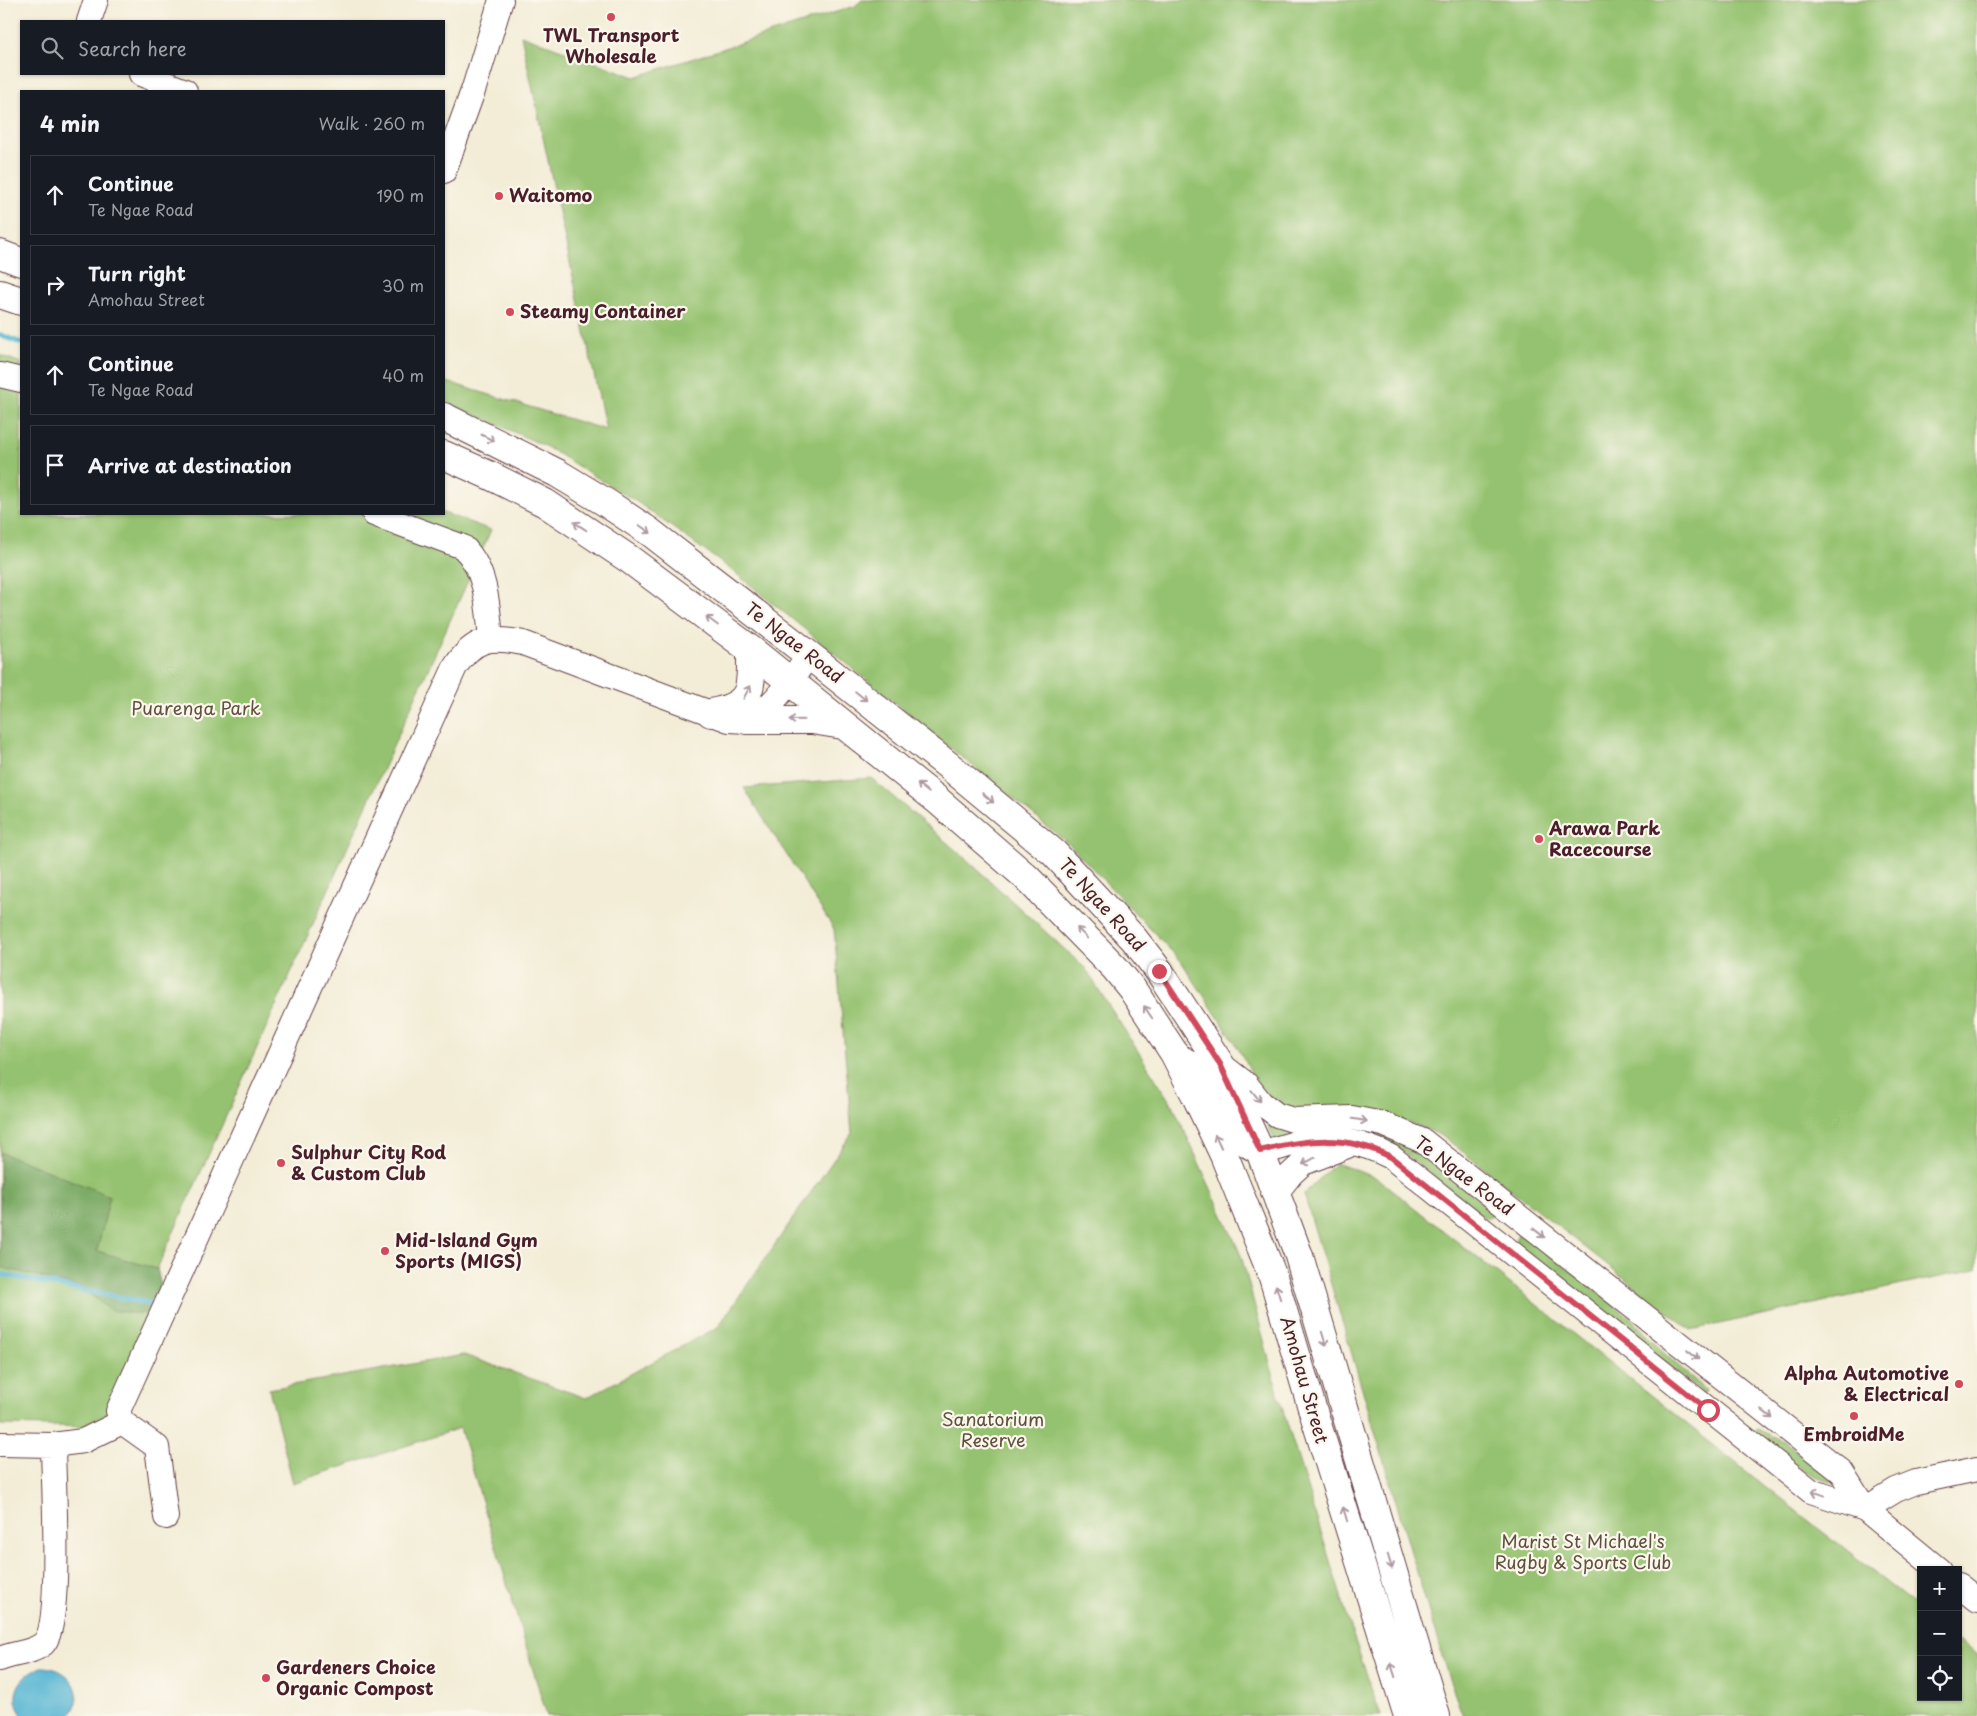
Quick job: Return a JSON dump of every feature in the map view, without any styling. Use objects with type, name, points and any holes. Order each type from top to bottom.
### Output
[{"type":"main road","points":[[0,254],[20,262]]},
{"type":"main road","points":[[0,294],[20,302]]},
{"type":"main road","name":"Te Ngae Road","points":[[445,417],[557,472],[650,532],[950,766],[1054,853],[1134,939],[1159,971],[1220,1064]]},
{"type":"main road","name":"Te Ngae Road","points":[[445,456],[491,476],[553,508],[629,559],[751,650],[944,805],[1026,877],[1115,968],[1132,989],[1174,1053]]},
{"type":"main road","points":[[711,713],[736,705],[748,694],[751,686],[751,650]]},
{"type":"main road","points":[[746,720],[812,720],[844,725]]},
{"type":"main road","name":"Amohau Street","points":[[1174,1053],[1224,1155],[1273,1277],[1314,1417],[1408,1716]]},
{"type":"main road","name":"Amohau Street","points":[[1220,1064],[1260,1151],[1299,1256],[1436,1716]]},
{"type":"street","points":[[89,20],[96,0]]},
{"type":"street","points":[[445,168],[474,88],[501,0]]},
{"type":"street","points":[[144,75],[182,90]]},
{"type":"street","points":[[0,375],[20,380]]},
{"type":"street","points":[[377,515],[463,548],[472,556],[486,595],[491,640]]},
{"type":"street","points":[[166,1517],[157,1447],[122,1422],[118,1411],[455,667],[470,648],[480,642],[508,640],[523,643],[729,720],[746,720],[768,706],[809,655]]},
{"type":"street","name":"Te Ngae Road","points":[[1174,1053],[1204,1074],[1233,1133],[1244,1143],[1260,1151],[1304,1141],[1330,1140],[1373,1148],[1391,1157],[1811,1491],[1864,1509],[1935,1566]]},
{"type":"street","name":"Te Ngae Road","points":[[1220,1064],[1246,1084],[1261,1102],[1277,1115],[1293,1120],[1352,1118],[1383,1124],[1423,1141],[1728,1384],[1842,1472],[1864,1509]]},
{"type":"street","points":[[1276,1193],[1291,1174],[1303,1163],[1353,1144]]},
{"type":"street","points":[[1494,1239],[1516,1215]]},
{"type":"street","points":[[1708,1410],[1728,1384]]},
{"type":"street","points":[[0,1444],[53,1445],[83,1441],[122,1422]]},
{"type":"street","points":[[0,1659],[11,1654],[33,1650],[45,1643],[49,1633],[52,1619],[55,1568],[53,1445]]},
{"type":"street","points":[[1864,1509],[1896,1490],[1916,1482],[1977,1469]]},
{"type":"street","points":[[1962,1588],[1977,1600]]},
{"type":"green space","name":"Arawa Park Racecourse","points":[[862,0],[1977,0],[1977,1269],[1691,1330],[1445,1138],[1427,1129],[1389,1119],[1289,1109],[1275,1101],[1261,1089],[1235,1043],[1181,961],[1070,845],[733,571],[637,502],[545,446],[445,401],[445,381],[606,430],[521,35],[635,77],[855,6]]},
{"type":"green space","name":"Puarenga Park","points":[[0,355],[20,363],[20,515],[445,515],[445,513],[491,530],[157,1269],[162,1291],[113,1403],[99,1427],[0,1425]]},
{"type":"green space","name":"Sanatorium Reserve","points":[[871,778],[965,858],[1085,968],[1174,1108],[1241,1255],[1281,1404],[1354,1638],[1381,1716],[547,1716],[460,1428],[293,1483],[269,1389],[464,1355],[586,1398],[718,1327],[852,1133],[834,929],[744,788]]},
{"type":"green space","points":[[1344,1121],[1410,1144],[1493,1210],[1493,1215],[1489,1218],[1484,1217],[1402,1151],[1275,1140],[1266,1122]]},
{"type":"green space","points":[[0,1152],[110,1196],[97,1251],[157,1269],[162,1291],[157,1313],[132,1313],[110,1310],[81,1287],[0,1267]]},
{"type":"green space","name":"Marist St Michael's Rugby & Sports Club","points":[[1336,1163],[1377,1178],[1917,1607],[1917,1701],[1962,1701],[1962,1643],[1977,1654],[1977,1716],[1463,1716],[1448,1676],[1304,1194]]},
{"type":"green space","points":[[1518,1234],[1524,1234],[1631,1318],[1665,1354],[1706,1390],[1704,1394],[1517,1246],[1515,1240]]},
{"type":"green space","points":[[1757,1429],[1784,1441],[1836,1482],[1814,1476],[1792,1463],[1753,1432]]},
{"type":"water","points":[[41,1667],[60,1671],[73,1682],[77,1699],[75,1707],[69,1716],[23,1716],[18,1708],[16,1694],[18,1687],[27,1675]]},
{"type":"waterway","points":[[0,335],[20,343]]},
{"type":"waterway","points":[[0,1274],[153,1304]]},
{"type":"place","name":"TWL Transport Wholesale","points":[[611,17]]},
{"type":"place","name":"Waitomo","points":[[499,196]]},
{"type":"place","name":"Steamy Container","points":[[510,312]]},
{"type":"place","name":"Arawa Park Racecourse","points":[[1539,839]]},
{"type":"place","name":"Sulphur City Rod & Custom Club","points":[[281,1163]]},
{"type":"place","name":"Mid-Island Gym Sports (MIGS)","points":[[385,1251]]},
{"type":"place","name":"Alpha Automotive & Electrical","points":[[1959,1384]]},
{"type":"place","name":"EmbroidMe","points":[[1854,1416]]},
{"type":"place","name":"Gardeners Choice Organic Compost","points":[[266,1678]]},
{"type":"route","points":[[1159,971],[1220,1064],[1260,1151],[1304,1141],[1330,1140],[1373,1148],[1391,1157],[1708,1410]]}]
